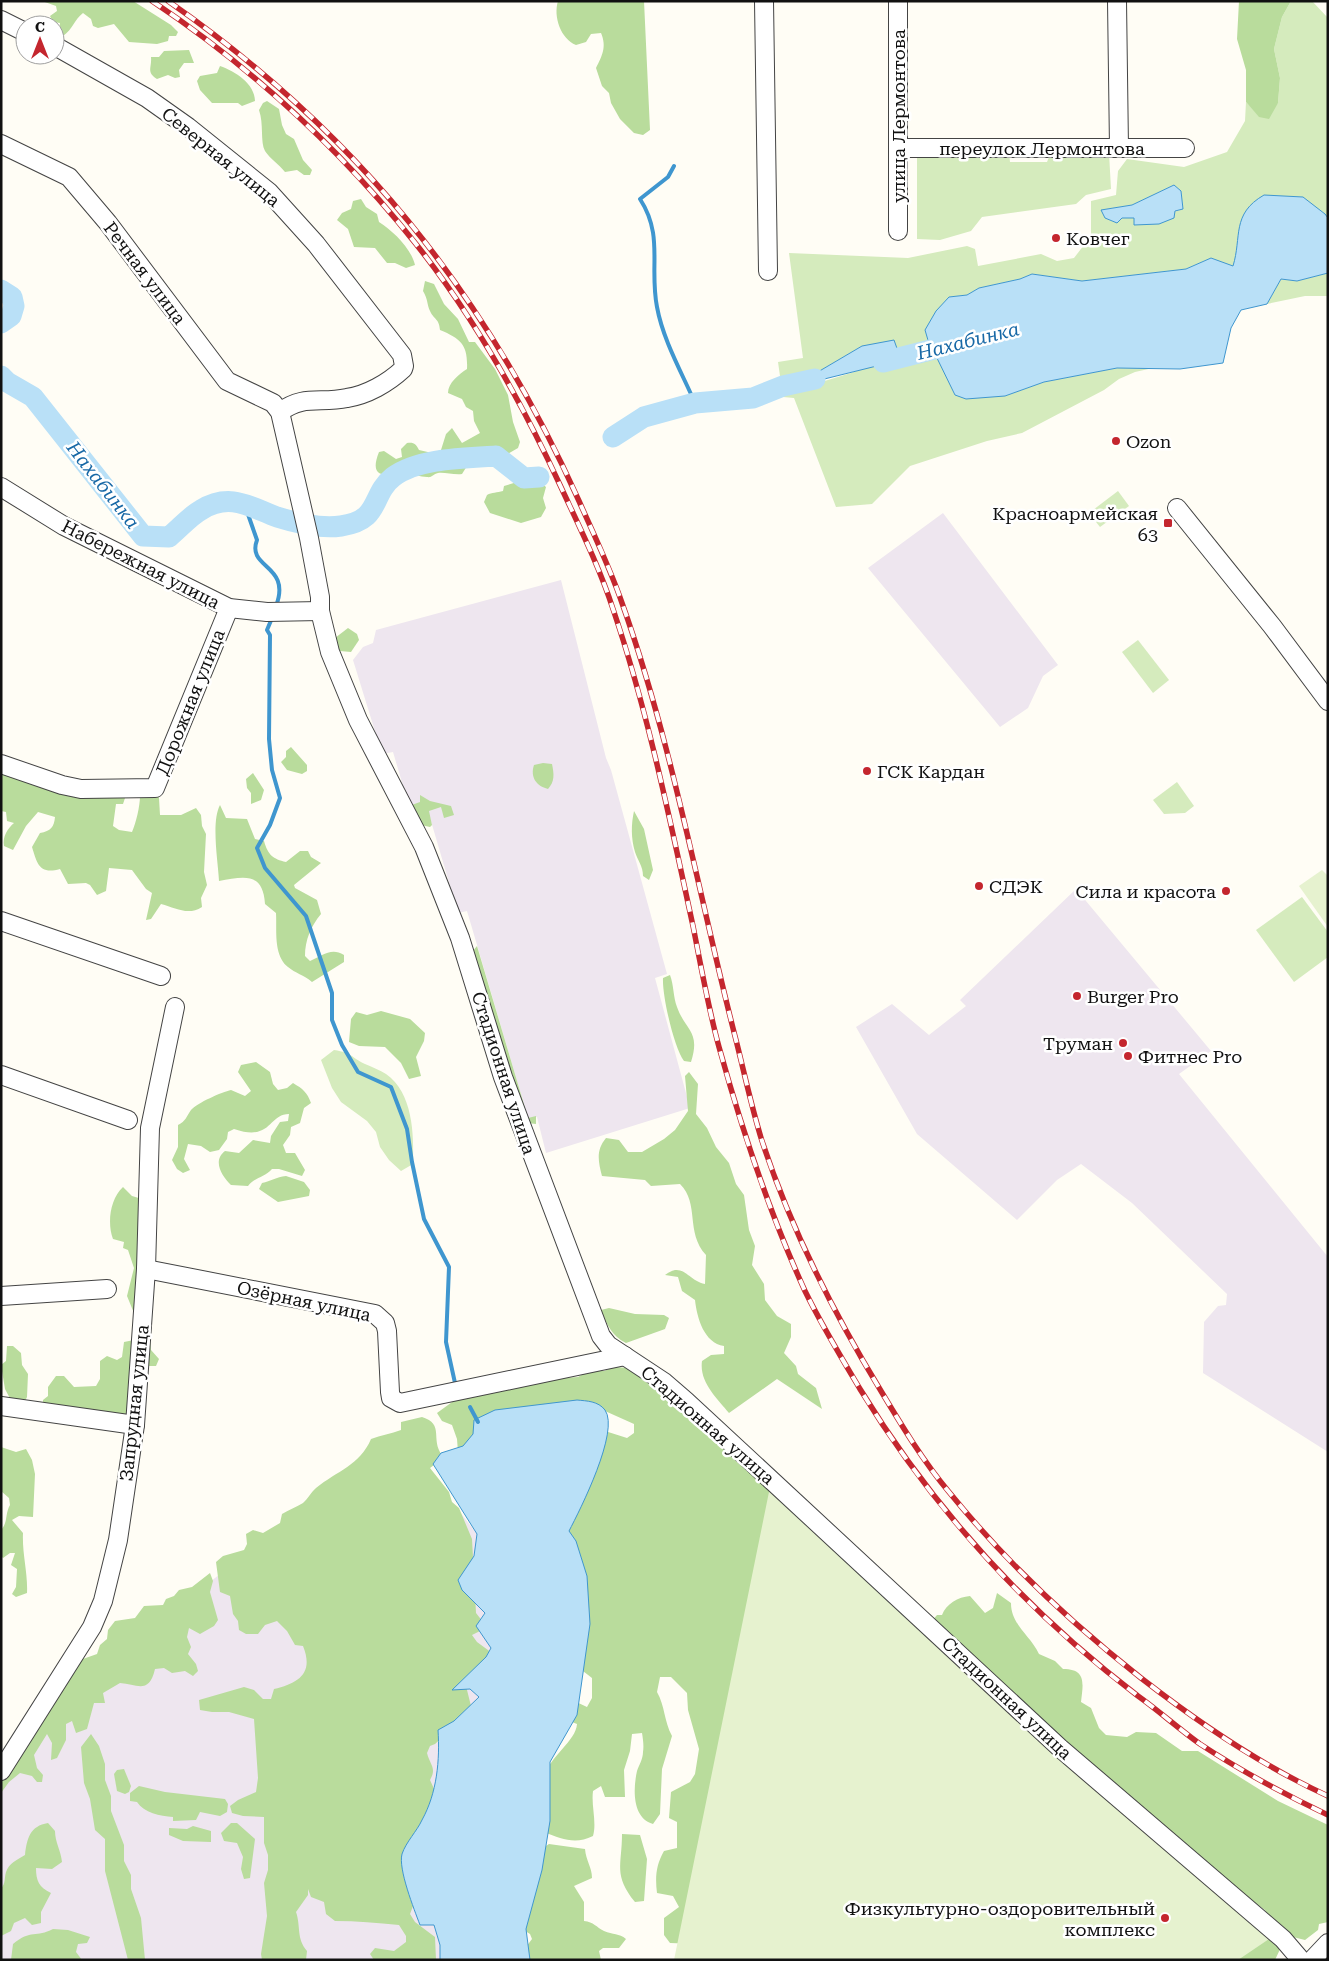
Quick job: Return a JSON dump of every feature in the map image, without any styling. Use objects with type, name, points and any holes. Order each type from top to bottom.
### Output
[{"type":"street","points":[[764,1],[768,271]]},
{"type":"street","name":"улица Лермонтова","points":[[898,1],[898,231]]},
{"type":"street","points":[[1117,1],[1119,148]]},
{"type":"street","points":[[1,20],[15,27]]},
{"type":"street","name":"Северная улица","points":[[65,52],[147,98],[188,127],[269,192],[316,244],[396,345],[404,360],[404,366],[399,372],[380,386],[362,394],[348,398],[295,402],[280,412]]},
{"type":"street","name":"Речная улица","points":[[1,144],[69,177],[108,223],[227,381],[273,403],[280,412]]},
{"type":"street","name":"переулок Лермонтова","points":[[898,148],[1185,148]]},
{"type":"street","name":"Стадионная улица","points":[[280,412],[309,538],[320,596],[320,611],[339,676],[373,749],[424,846],[460,938],[503,1078],[595,1323],[608,1345],[664,1382],[686,1401],[1060,1748],[1283,1939],[1301,1960]]},
{"type":"street","name":"Набережная улица","points":[[1,487],[64,526],[229,608],[267,612],[320,611]]},
{"type":"street","points":[[1177,508],[1272,626],[1328,701]]},
{"type":"street","name":"Дорожная улица","points":[[1,764],[62,785],[82,789],[155,788],[229,608]]},
{"type":"street","points":[[1,920],[161,976]]},
{"type":"street","name":"Запрудная улица","points":[[1,1771],[82,1644],[103,1601],[118,1540],[135,1425],[146,1269],[150,1128],[176,1007]]},
{"type":"street","points":[[1,1075],[128,1120]]},
{"type":"street","name":"Озёрная улица","points":[[146,1269],[375,1314],[385,1323],[387,1331],[391,1398],[400,1403],[625,1356]]},
{"type":"street","points":[[1,1296],[108,1289]]},
{"type":"street","points":[[1,1406],[135,1425]]},
{"type":"street","points":[[1312,1960],[1328,1943]]},
{"type":"shaded area","points":[[943,513],[1058,665],[1043,676],[1028,708],[1000,727],[868,568]]},
{"type":"shaded area","points":[[561,580],[606,758],[611,770],[667,974],[655,978],[690,1108],[546,1153],[537,1117],[528,1118],[467,911],[458,913],[428,811],[409,806],[393,752],[382,754],[353,660],[363,647],[373,643],[376,630]]},
{"type":"shaded area","points":[[1076,889],[1211,1051],[1179,1074],[1328,1257],[1328,1452],[1203,1373],[1204,1322],[1218,1306],[1226,1305],[1227,1294],[1132,1203],[1081,1164],[1057,1180],[1017,1220],[917,1134],[856,1027],[892,1004],[929,1035],[966,1006],[960,1000]]},
{"type":"shaded area","points":[[401,1436],[477,1534],[474,1556],[458,1580],[485,1613],[476,1626],[491,1648],[486,1657],[453,1690],[470,1689],[479,1697],[468,1710],[438,1730],[438,1766],[433,1796],[434,1925],[440,1945],[440,1960],[1,1960],[1,1787],[55,1708],[215,1578]]},
{"type":"green space","points":[[42,1],[133,1],[171,25],[178,32],[176,36],[169,36],[168,41],[157,44],[129,42],[114,24],[98,28],[93,26],[91,19],[83,13],[65,34],[65,15],[51,15],[57,11],[56,6]]},
{"type":"green space","points":[[558,1],[644,1],[650,130],[643,135],[634,133],[620,119],[611,103],[609,93],[602,86],[596,68],[604,47],[601,33],[591,34],[586,42],[576,45],[571,42],[562,33],[560,27],[557,14]]},
{"type":"green space","points":[[1239,1],[1291,1],[1282,17],[1274,49],[1280,78],[1278,103],[1269,119],[1259,117],[1246,102],[1246,70],[1237,39]]},
{"type":"green space","points":[[1291,1],[1312,1],[1328,18],[1328,218],[1303,197],[1289,197],[1235,261],[1233,267],[1211,258],[1186,269],[1082,281],[1032,274],[1020,279],[979,288],[967,295],[949,297],[930,347],[918,350],[920,356],[935,353],[955,395],[1005,396],[1044,382],[1117,368],[1153,368],[1135,372],[1119,379],[1104,390],[1022,433],[987,441],[910,466],[872,504],[836,507],[794,398],[783,397],[778,362],[803,358],[789,253],[908,258],[967,246],[975,249],[978,266],[1041,254],[1057,261],[1074,258],[1091,236],[1091,201],[1116,195],[1118,171],[1127,159],[1184,167],[1227,152],[1245,121],[1246,102],[1259,116],[1278,103],[1280,78],[1274,49],[1282,17]],"holes":[[[1174,185],[1181,191],[1183,209],[1134,225],[1134,218],[1122,218],[1117,223],[1105,218],[1102,210],[1132,205]],[[862,346],[899,354],[851,373],[818,383],[788,381],[811,376]]]},
{"type":"green space","points":[[189,50],[194,63],[184,63],[179,70],[180,77],[175,78],[168,75],[157,79],[152,74],[150,70],[151,57],[159,57],[164,51]]},
{"type":"green space","points":[[220,66],[232,71],[248,84],[252,89],[255,101],[242,106],[238,103],[212,103],[200,90],[197,81],[200,76],[217,73]]},
{"type":"green space","points":[[267,101],[279,109],[286,134],[294,139],[303,160],[312,170],[310,175],[304,175],[297,170],[285,172],[265,151],[259,110],[263,103]]},
{"type":"green space","points":[[1051,152],[1109,153],[1111,189],[1086,195],[1076,204],[982,217],[971,231],[940,240],[917,239],[917,153],[1009,153],[1010,162],[1047,162]]},
{"type":"green space","points":[[361,199],[366,207],[377,214],[379,222],[406,246],[415,265],[406,268],[395,263],[387,263],[375,248],[354,247],[348,229],[337,220],[342,213],[351,209],[353,201]]},
{"type":"green space","points":[[1328,273],[1328,296],[1305,296],[1267,304],[1281,279],[1297,281]]},
{"type":"green space","points":[[425,281],[434,284],[444,304],[458,319],[469,342],[475,342],[495,369],[508,395],[513,422],[520,442],[518,448],[488,465],[484,462],[467,466],[462,474],[438,473],[429,477],[422,477],[410,474],[382,474],[376,468],[379,452],[384,451],[396,459],[402,457],[401,449],[409,443],[417,446],[419,450],[432,453],[441,450],[446,434],[452,428],[462,443],[480,433],[474,421],[473,411],[466,407],[462,399],[448,393],[452,382],[467,369],[465,349],[458,340],[440,330],[437,321],[430,311],[423,291]]},
{"type":"green space","points":[[534,477],[546,487],[543,498],[546,508],[541,517],[521,523],[490,513],[484,502],[487,495],[503,491],[504,486]]},
{"type":"green space","points":[[1118,491],[1129,506],[1100,527],[1089,513]]},
{"type":"green space","points":[[348,628],[357,634],[359,640],[351,652],[340,651],[335,645],[335,638]]},
{"type":"green space","points":[[1138,640],[1169,680],[1153,693],[1122,652]]},
{"type":"green space","points":[[291,747],[307,765],[307,771],[302,774],[287,770],[281,762],[286,757],[286,751]]},
{"type":"green space","points":[[552,764],[553,777],[548,789],[537,783],[533,773],[534,765]]},
{"type":"green space","points":[[1,767],[117,791],[125,798],[123,804],[116,804],[113,826],[119,830],[132,832],[138,814],[140,796],[154,792],[159,798],[160,815],[181,815],[196,808],[201,815],[202,826],[206,834],[204,872],[207,885],[201,898],[202,907],[197,910],[187,911],[161,904],[151,919],[146,920],[152,893],[146,889],[132,870],[109,868],[106,891],[97,895],[90,885],[86,883],[68,884],[60,869],[43,869],[38,863],[32,847],[40,833],[51,828],[55,817],[38,812],[26,826],[13,850],[4,846],[6,833],[14,823],[7,821],[6,812],[1,811]]},
{"type":"green space","points":[[253,773],[264,790],[261,800],[251,804],[251,793],[247,788],[246,779]]},
{"type":"green space","points":[[1177,782],[1194,806],[1185,813],[1164,814],[1153,800]]},
{"type":"green space","points":[[420,795],[430,801],[451,806],[454,815],[444,818],[441,807],[429,811],[432,825],[430,827],[421,825],[409,806],[420,802]]},
{"type":"green space","points":[[220,805],[226,818],[247,819],[255,839],[264,841],[267,850],[274,858],[286,862],[300,851],[308,851],[311,857],[321,863],[294,885],[295,888],[317,900],[321,914],[309,934],[305,956],[310,961],[327,953],[335,952],[344,955],[344,962],[312,982],[291,969],[283,962],[278,949],[276,913],[265,904],[263,893],[256,881],[236,878],[219,881],[215,831],[217,812]]},
{"type":"green space","points":[[634,811],[644,829],[653,870],[649,880],[643,876],[634,847],[632,821]]},
{"type":"green space","points":[[1322,870],[1328,876],[1328,927],[1299,886]]},
{"type":"green space","points":[[1302,897],[1328,932],[1328,957],[1294,982],[1256,930]]},
{"type":"green space","points":[[477,946],[528,1118],[536,1116],[536,1124],[528,1123],[523,1117],[472,952]]},
{"type":"green space","points":[[670,975],[677,1007],[693,1037],[694,1052],[691,1062],[684,1061],[680,1054],[669,1021],[663,978]]},
{"type":"green space","points":[[381,1011],[410,1019],[425,1033],[424,1041],[416,1057],[421,1076],[409,1079],[401,1063],[385,1047],[359,1046],[349,1042],[351,1019],[356,1012],[367,1015]]},
{"type":"green space","points":[[334,1050],[348,1054],[386,1074],[402,1092],[407,1103],[412,1127],[413,1164],[401,1171],[389,1160],[380,1147],[376,1132],[367,1121],[341,1102],[332,1088],[321,1060]]},
{"type":"green space","points":[[256,1062],[270,1072],[273,1084],[278,1090],[287,1088],[293,1083],[304,1091],[311,1103],[304,1108],[300,1123],[291,1127],[290,1135],[283,1145],[286,1153],[295,1153],[305,1170],[302,1176],[279,1169],[272,1169],[248,1186],[231,1185],[224,1177],[219,1164],[219,1159],[225,1151],[239,1153],[253,1140],[270,1143],[271,1136],[280,1122],[288,1121],[289,1114],[277,1118],[263,1130],[246,1132],[234,1129],[228,1132],[227,1139],[219,1150],[210,1152],[201,1146],[188,1144],[184,1159],[190,1170],[183,1173],[177,1169],[172,1160],[178,1147],[178,1125],[194,1107],[216,1095],[231,1090],[245,1096],[251,1091],[238,1072],[241,1065]]},
{"type":"green space","points":[[689,1072],[698,1084],[696,1114],[707,1128],[716,1147],[729,1163],[736,1184],[744,1195],[749,1230],[755,1246],[752,1265],[764,1284],[765,1300],[777,1316],[791,1324],[791,1337],[784,1353],[796,1366],[798,1374],[816,1388],[822,1409],[777,1379],[729,1413],[706,1383],[702,1369],[702,1361],[711,1355],[724,1354],[724,1346],[711,1340],[703,1329],[695,1300],[682,1291],[678,1277],[665,1275],[671,1271],[681,1271],[705,1284],[706,1255],[696,1237],[690,1200],[686,1192],[680,1184],[651,1186],[645,1180],[602,1176],[599,1151],[606,1138],[619,1140],[628,1152],[642,1152],[675,1130],[688,1111],[685,1076]]},
{"type":"green space","points":[[286,1176],[304,1182],[310,1190],[309,1196],[278,1202],[259,1189],[262,1183]]},
{"type":"green space","points":[[123,1187],[132,1196],[142,1199],[150,1341],[151,1350],[159,1359],[156,1366],[147,1366],[143,1421],[43,1404],[43,1400],[48,1396],[48,1387],[56,1376],[64,1376],[74,1387],[96,1386],[100,1379],[100,1361],[107,1356],[117,1360],[122,1357],[124,1342],[134,1340],[136,1318],[127,1296],[134,1268],[128,1250],[123,1248],[124,1242],[113,1239],[110,1226],[115,1198]]},
{"type":"green space","points":[[609,1308],[635,1314],[664,1315],[669,1318],[665,1329],[626,1343],[611,1330],[605,1320],[601,1310]]},
{"type":"green space","points":[[7,1346],[13,1346],[21,1353],[22,1365],[28,1374],[27,1397],[23,1405],[14,1406],[5,1389],[1,1365],[6,1361]]},
{"type":"green space","points":[[614,1367],[630,1368],[686,1410],[692,1421],[781,1500],[1045,1750],[1069,1764],[1123,1807],[698,1944],[670,1943],[664,1935],[664,1918],[679,1907],[673,1896],[657,1893],[657,1871],[664,1851],[677,1848],[677,1822],[669,1818],[671,1792],[690,1782],[695,1774],[699,1749],[688,1710],[687,1693],[671,1677],[660,1677],[657,1692],[672,1736],[662,1769],[660,1814],[653,1824],[641,1816],[635,1794],[637,1771],[643,1750],[642,1733],[632,1734],[630,1751],[624,1770],[625,1797],[605,1797],[601,1786],[593,1791],[593,1836],[574,1841],[544,1832],[542,1796],[544,1777],[547,1769],[576,1730],[577,1724],[567,1720],[572,1700],[587,1707],[592,1698],[592,1678],[579,1668],[563,1545],[605,1431],[627,1438],[634,1433],[634,1424],[605,1411],[586,1409],[458,1452],[457,1439],[452,1425],[442,1421],[437,1413],[459,1397],[535,1380],[578,1377],[589,1371],[604,1371]]},
{"type":"green space","points":[[422,1417],[433,1424],[442,1455],[442,1459],[430,1468],[449,1492],[452,1502],[459,1508],[472,1539],[476,1613],[483,1622],[482,1630],[472,1635],[477,1642],[492,1653],[466,1686],[472,1710],[435,1744],[430,1746],[427,1753],[433,1769],[430,1780],[435,1791],[415,1901],[410,1914],[415,1922],[435,1937],[436,1960],[374,1960],[370,1954],[375,1948],[394,1951],[406,1942],[406,1936],[399,1925],[335,1921],[326,1914],[324,1902],[311,1897],[308,1889],[308,1895],[296,1912],[301,1941],[307,1951],[306,1960],[262,1960],[261,1954],[267,1916],[264,1883],[268,1870],[268,1855],[264,1843],[264,1817],[243,1816],[232,1813],[230,1806],[256,1792],[258,1778],[254,1719],[229,1712],[200,1710],[199,1700],[244,1687],[254,1690],[263,1699],[271,1699],[274,1689],[291,1684],[302,1675],[307,1663],[303,1646],[295,1645],[287,1631],[277,1621],[265,1625],[258,1634],[246,1634],[239,1630],[238,1621],[233,1614],[230,1596],[220,1592],[216,1562],[223,1556],[244,1550],[247,1544],[246,1534],[253,1530],[263,1533],[280,1523],[282,1514],[303,1503],[316,1488],[347,1467],[361,1455],[371,1439],[401,1430],[401,1422]]},
{"type":"green space","points":[[1,1447],[16,1452],[26,1449],[32,1460],[35,1474],[33,1517],[19,1516],[12,1520],[23,1533],[27,1586],[27,1593],[16,1597],[12,1594],[16,1587],[17,1569],[11,1565],[15,1553],[10,1553],[3,1558],[1,1556],[1,1530],[5,1524],[10,1505],[9,1498],[1,1491]]},
{"type":"green space","points":[[770,1487],[1063,1763],[1228,1901],[1269,1939],[1238,1960],[674,1960]]},
{"type":"green space","points":[[210,1573],[213,1581],[210,1592],[218,1620],[214,1626],[200,1634],[189,1628],[187,1637],[191,1647],[188,1654],[196,1664],[198,1671],[193,1676],[185,1671],[172,1673],[164,1668],[155,1669],[146,1685],[137,1686],[120,1683],[103,1693],[105,1703],[94,1703],[87,1729],[76,1733],[72,1721],[66,1724],[66,1740],[57,1758],[51,1760],[52,1743],[47,1734],[34,1755],[37,1768],[43,1775],[42,1782],[37,1782],[32,1776],[20,1773],[9,1782],[1,1793],[1,1774],[80,1660],[97,1654],[100,1645],[107,1639],[108,1630],[115,1621],[135,1618],[144,1606],[163,1605],[166,1599],[174,1596],[179,1590],[192,1587]]},
{"type":"green space","points":[[997,1593],[1011,1603],[1017,1624],[1039,1654],[1055,1661],[1063,1669],[1071,1670],[1080,1675],[1083,1684],[1081,1702],[1091,1708],[1099,1728],[1106,1735],[1127,1737],[1136,1732],[1156,1733],[1182,1751],[1198,1751],[1278,1801],[1328,1825],[1328,1922],[1319,1924],[1318,1930],[1305,1940],[1293,1937],[1283,1926],[1269,1918],[1265,1910],[1237,1890],[1083,1761],[931,1622],[937,1615],[942,1615],[953,1602],[970,1596],[985,1613],[993,1608]]},
{"type":"green space","points":[[91,1734],[99,1746],[105,1764],[105,1780],[111,1796],[111,1811],[124,1845],[124,1861],[131,1875],[131,1889],[141,1918],[145,1960],[128,1960],[105,1871],[105,1839],[95,1830],[90,1799],[84,1783],[81,1747]]},
{"type":"green space","points":[[124,1769],[131,1786],[129,1792],[125,1794],[117,1791],[114,1774],[117,1770]]},
{"type":"green space","points":[[139,1786],[165,1792],[225,1799],[228,1804],[227,1812],[220,1816],[200,1812],[196,1820],[173,1821],[173,1817],[153,1813],[144,1809],[137,1802],[130,1801],[130,1793]]},
{"type":"green space","points":[[48,1823],[55,1831],[62,1862],[52,1869],[36,1868],[39,1883],[51,1893],[41,1912],[41,1923],[32,1925],[25,1918],[14,1923],[11,1931],[1,1936],[1,1889],[7,1869],[16,1860],[25,1855],[28,1838],[33,1830]]},
{"type":"green space","points":[[231,1823],[237,1823],[255,1839],[250,1878],[244,1879],[241,1869],[243,1857],[237,1843],[224,1841],[221,1833]]},
{"type":"green space","points":[[193,1826],[211,1831],[211,1842],[183,1841],[169,1835],[169,1828],[187,1829]]},
{"type":"green space","points":[[622,1834],[640,1835],[647,1859],[644,1901],[635,1902],[628,1893],[621,1877]]},
{"type":"green space","points":[[1167,1843],[1282,1945],[1275,1960],[1226,1960]]},
{"type":"green space","points":[[549,1844],[585,1849],[592,1878],[574,1886],[584,1902],[584,1921],[626,1939],[619,1948],[603,1948],[599,1951],[601,1960],[529,1960],[526,1947],[532,1939],[530,1934],[522,1929],[540,1850]]},
{"type":"green space","points":[[53,1929],[68,1930],[90,1937],[87,1943],[78,1944],[76,1952],[82,1960],[11,1960],[13,1944],[19,1939]]},
{"type":"water","points":[[1174,185],[1181,191],[1183,209],[1175,211],[1174,218],[1159,224],[1134,225],[1134,218],[1122,218],[1117,223],[1105,218],[1101,210],[1132,205]]},
{"type":"water","points":[[1264,195],[1303,197],[1325,214],[1328,218],[1328,273],[1297,281],[1281,279],[1267,304],[1241,310],[1231,328],[1223,363],[1180,369],[1117,368],[1044,382],[1005,396],[966,399],[955,395],[935,354],[920,356],[918,350],[930,347],[925,330],[936,311],[949,297],[967,295],[979,288],[1020,279],[1032,274],[1082,281],[1186,269],[1211,258],[1233,266],[1242,218],[1246,210]]},
{"type":"water","points":[[894,340],[899,354],[911,352],[913,357],[788,388],[787,381],[811,376],[862,346]]},
{"type":"water","points":[[577,1400],[596,1403],[605,1410],[608,1420],[607,1435],[597,1470],[569,1531],[576,1541],[587,1576],[590,1624],[577,1715],[550,1762],[550,1821],[542,1870],[526,1929],[530,1960],[440,1960],[440,1945],[434,1925],[420,1925],[414,1909],[404,1879],[401,1861],[402,1854],[420,1824],[431,1799],[438,1765],[438,1730],[454,1721],[479,1697],[470,1689],[452,1690],[486,1657],[491,1648],[476,1626],[485,1613],[462,1590],[458,1580],[474,1556],[477,1534],[433,1464],[441,1453],[463,1446],[473,1434],[474,1420],[495,1410]]},
{"type":"waterway","points":[[674,166],[668,177],[640,199],[652,226],[655,252],[655,292],[660,319],[668,344],[695,403]]},
{"type":"waterway","name":"Нахабинка","points":[[1,290],[12,297],[14,306],[11,316],[1,323]]},
{"type":"waterway","name":"Нахабинка","points":[[883,362],[946,346]]},
{"type":"waterway","name":"Нахабинка","points":[[1,376],[7,382],[33,397],[143,536],[169,537],[197,513],[221,502],[240,503],[277,517],[309,525],[333,527],[354,523],[369,513],[381,491],[393,477],[415,466],[443,460],[496,456],[524,478],[539,477]]},
{"type":"waterway","name":"Нахабинка","points":[[613,437],[644,417],[695,403],[753,398],[783,386],[815,379]]},
{"type":"waterway","points":[[244,503],[257,540],[255,549],[258,557],[274,574],[278,582],[279,592],[276,606]]},
{"type":"waterway","points":[[272,618],[267,630],[270,635],[269,739],[272,770],[280,798],[270,825],[257,848],[265,868],[306,916],[332,993],[332,1020],[342,1045],[358,1072],[391,1087],[407,1129],[424,1219],[449,1267],[446,1342],[455,1383]]},
{"type":"waterway","points":[[470,1407],[478,1422]]},
{"type":"railway","points":[[152,1],[260,82],[357,176],[416,244],[437,272],[477,330],[529,422],[595,562],[626,648],[667,806],[715,1032],[757,1170],[805,1291],[860,1389],[919,1476],[951,1517],[984,1556],[1057,1629],[1200,1744],[1263,1782],[1328,1815]]},
{"type":"railway","points":[[168,1],[236,52],[298,105],[356,162],[409,222],[457,285],[502,353],[542,425],[607,564],[640,657],[671,767],[752,1105],[773,1174],[814,1269],[846,1331],[913,1443],[939,1480],[970,1518],[1016,1567],[1089,1635],[1141,1678],[1208,1727],[1278,1771],[1328,1796]]},
{"type":"place","name":"Ковчег","points":[[1056,238]]},
{"type":"place","name":"Ozon","points":[[1116,441]]},
{"type":"place","name":"Красноармейская 63","points":[[1168,523]]},
{"type":"place","name":"ГСК Кардан","points":[[867,771]]},
{"type":"place","name":"СДЭК","points":[[979,886]]},
{"type":"place","name":"Сила и красота","points":[[1226,891]]},
{"type":"place","name":"Burger Pro","points":[[1077,996]]},
{"type":"place","name":"Труман","points":[[1123,1043]]},
{"type":"place","name":"Фитнес Pro","points":[[1128,1056]]},
{"type":"place","name":"Физкультурно-оздоровительный комплекс","points":[[1165,1918]]}]
